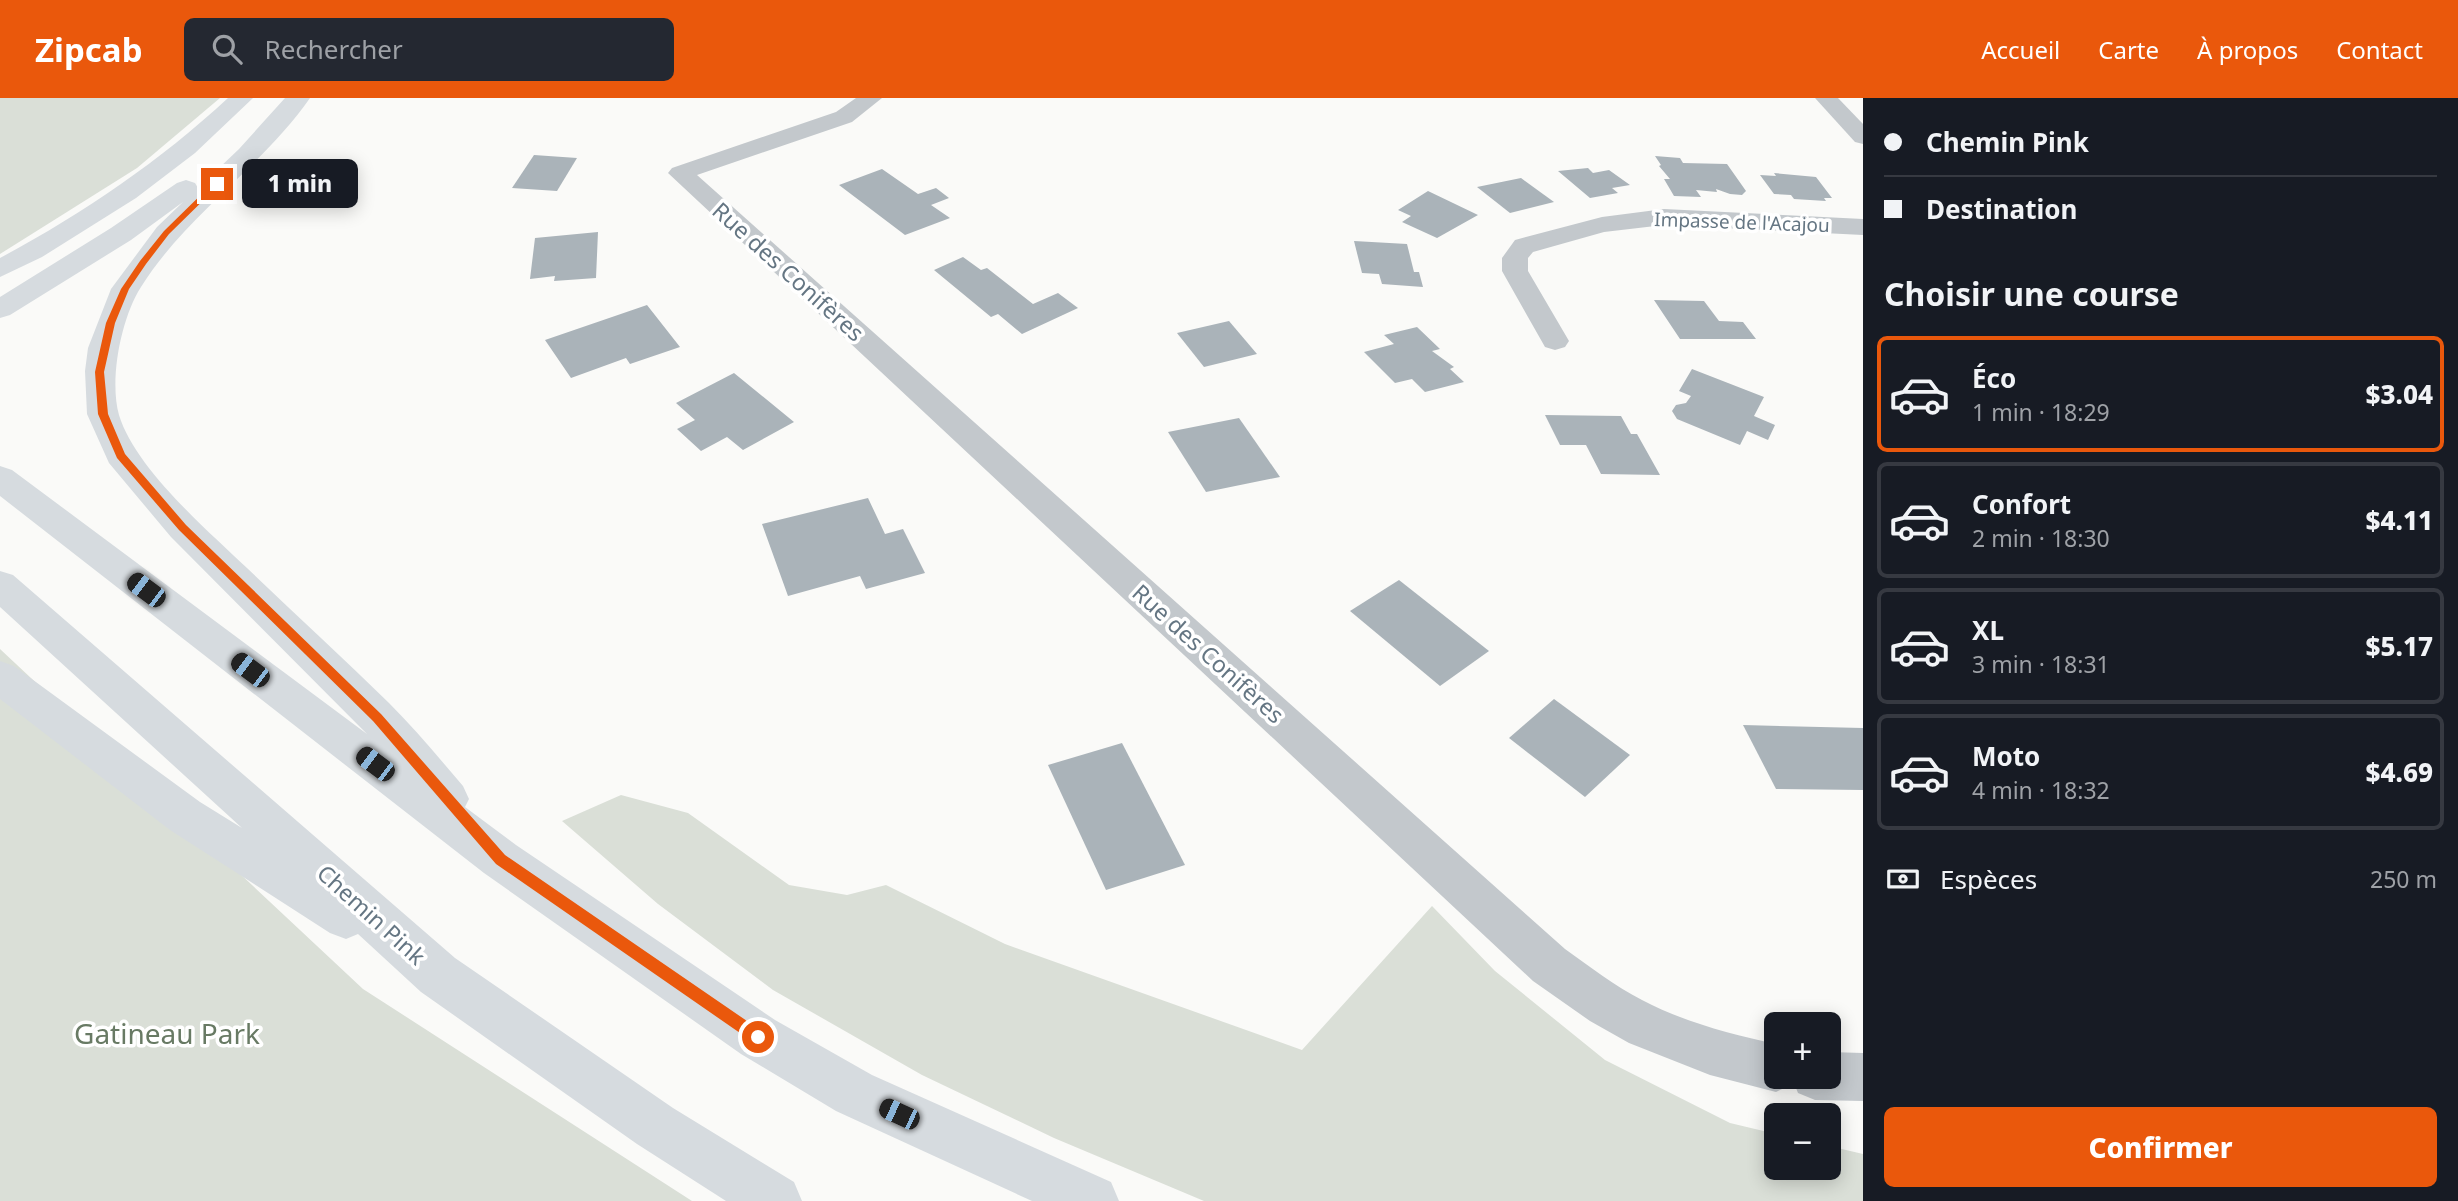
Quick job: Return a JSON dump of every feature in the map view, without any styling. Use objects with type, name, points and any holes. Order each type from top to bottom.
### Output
[{"type":"main road","points":[[0,269],[69,229],[158,169],[221,118],[241,98]]},
{"type":"main road","points":[[0,309],[76,264],[169,200],[296,98]]},
{"type":"main road","points":[[296,98],[248,154],[166,233],[125,289],[103,348],[100,372],[103,414],[121,456],[183,527],[377,717],[500,859]]},
{"type":"main road","points":[[0,478],[500,859],[758,1037],[853,1093],[1092,1201]]},
{"type":"main road","name":"Chemin Pink","points":[[0,585],[438,975],[656,1126],[775,1201]]},
{"type":"main road","points":[[0,677],[185,816],[438,975]]},
{"type":"street","name":"Rue des Conifères","points":[[871,98],[845,117],[680,173],[1549,965],[1608,1006],[1662,1034],[1734,1059],[1764,1065]]},
{"type":"street","points":[[1826,98],[1863,137]]},
{"type":"street","name":"Impasse de l'Acajou","points":[[1555,341],[1514,271],[1515,258],[1524,246],[1602,225],[1664,217],[1863,227]]},
{"type":"street","points":[[1841,1077],[1863,1077]]},
{"type":"green space","points":[[0,98],[220,98],[137,168],[0,254]]},
{"type":"green space","name":"Gatineau Park","points":[[0,649],[363,989],[692,1201],[0,1201]]},
{"type":"green space","points":[[621,795],[688,813],[789,885],[847,895],[886,885],[1005,944],[1302,1050],[1432,906],[1495,971],[1605,1060],[1730,1123],[1764,1131],[1764,1180],[1841,1180],[1841,1149],[1863,1154],[1863,1201],[1204,1201],[1054,1138],[922,1075],[773,990],[658,904],[562,821]]},
{"type":"building","points":[[534,155],[577,158],[557,191],[512,188]]},
{"type":"building","points":[[1655,156],[1680,158],[1683,163],[1727,164],[1746,191],[1742,195],[1716,189],[1717,192],[1696,190],[1701,197],[1674,196],[1664,179],[1670,179],[1659,166],[1661,165]]},
{"type":"building","points":[[1588,168],[1593,173],[1609,170],[1630,185],[1612,188],[1618,193],[1590,198],[1558,171]]},
{"type":"building","points":[[882,169],[918,194],[936,188],[949,198],[931,205],[950,218],[905,235],[839,185]]},
{"type":"building","points":[[1774,173],[1816,177],[1832,198],[1824,198],[1826,201],[1794,199],[1791,195],[1774,194],[1760,175],[1776,176]]},
{"type":"building","points":[[1521,178],[1554,202],[1510,213],[1477,187]]},
{"type":"building","points":[[1428,191],[1478,215],[1437,238],[1402,222],[1411,216],[1398,210]]},
{"type":"building","points":[[598,232],[596,278],[554,281],[555,276],[530,279],[535,238]]},
{"type":"building","points":[[1354,241],[1407,244],[1414,272],[1419,272],[1423,287],[1382,284],[1379,274],[1362,273]]},
{"type":"building","points":[[963,257],[981,270],[987,268],[1033,304],[1058,293],[1078,308],[1022,334],[998,314],[991,317],[934,270]]},
{"type":"building","points":[[1654,300],[1704,301],[1719,321],[1743,322],[1756,339],[1680,339]]},
{"type":"building","points":[[647,305],[680,347],[630,364],[626,358],[571,378],[545,340]]},
{"type":"building","points":[[1229,321],[1257,354],[1204,367],[1177,333]]},
{"type":"building","points":[[1417,327],[1440,349],[1432,351],[1454,367],[1450,369],[1464,382],[1425,392],[1412,379],[1395,383],[1364,352],[1394,344],[1384,335]]},
{"type":"building","points":[[1692,369],[1764,397],[1754,416],[1775,425],[1768,440],[1747,431],[1740,445],[1677,419],[1672,411],[1676,405],[1686,403],[1691,396],[1679,391]]},
{"type":"building","points":[[734,373],[794,422],[743,450],[727,437],[701,451],[677,429],[695,420],[676,403]]},
{"type":"building","points":[[1545,415],[1621,416],[1631,434],[1637,434],[1660,475],[1601,474],[1586,445],[1560,445]]},
{"type":"building","points":[[1239,418],[1280,477],[1206,492],[1168,432]]},
{"type":"building","points":[[868,498],[885,534],[903,529],[925,573],[866,589],[860,576],[788,596],[762,524]]},
{"type":"building","points":[[1399,580],[1489,651],[1440,686],[1350,611]]},
{"type":"building","points":[[1554,699],[1630,755],[1585,797],[1509,738]]},
{"type":"building","points":[[1743,725],[1863,728],[1863,790],[1776,789]]},
{"type":"building","points":[[1122,743],[1185,865],[1106,890],[1048,765]]},
{"type":"route","points":[[217,184],[166,233],[125,289],[110,323],[100,372],[103,414],[121,456],[183,527],[377,717],[500,859],[758,1037]]}]
